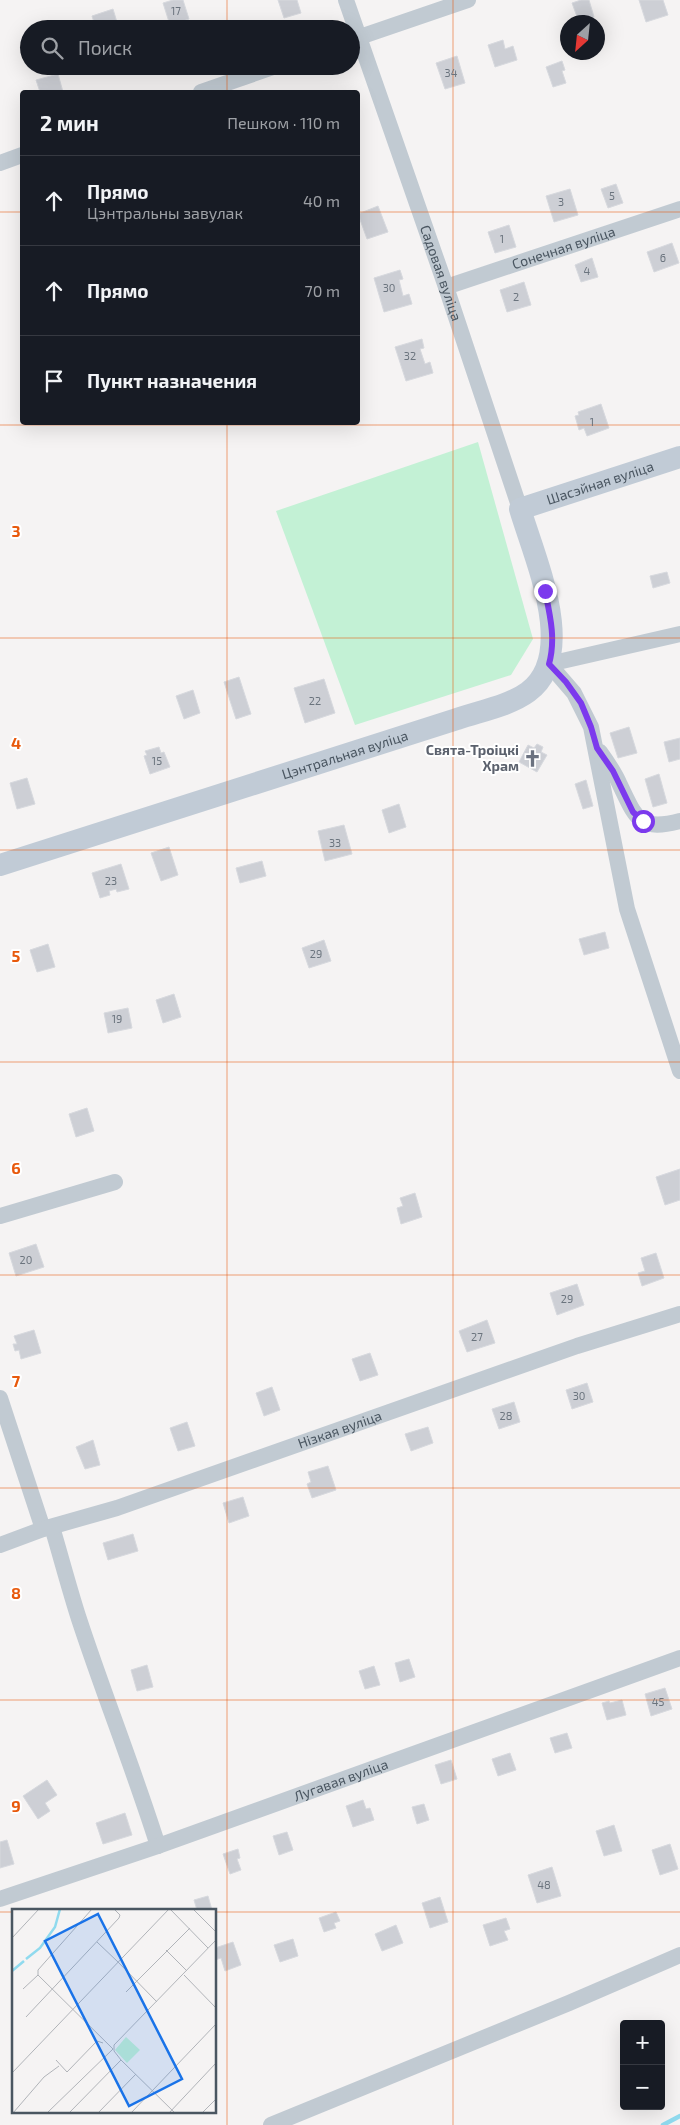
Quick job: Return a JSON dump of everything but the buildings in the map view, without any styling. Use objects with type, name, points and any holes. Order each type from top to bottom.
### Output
[{"type":"main road","name":"Шасэйная вуліца","points":[[520,509],[680,457]]},
{"type":"main road","points":[[520,509],[550,615],[553,644],[549,664]]},
{"type":"main road","name":"Цэнтральная вуліца","points":[[0,865],[514,700],[534,688],[543,677],[549,664]]},
{"type":"street","name":"Садовая вуліца","points":[[346,0],[350,20]]},
{"type":"street","points":[[360,37],[468,0]]},
{"type":"street","name":"Садовая вуліца","points":[[360,55],[446,287],[520,509]]},
{"type":"street","points":[[207,90],[250,75]]},
{"type":"street","points":[[0,163],[20,156]]},
{"type":"street","name":"Сонечная вуліца","points":[[446,287],[680,209]]},
{"type":"street","points":[[549,664],[680,634]]},
{"type":"street","points":[[549,664],[566,682],[581,703],[591,727],[597,748],[627,908],[680,1071]]},
{"type":"street","points":[[597,748],[613,771],[628,805],[637,818],[650,824],[680,821]]},
{"type":"street","points":[[0,1216],[115,1182]]},
{"type":"street","name":"Нізкая вуліца","points":[[0,1545],[47,1528],[118,1508],[577,1346],[680,1314]]},
{"type":"street","points":[[0,1398],[107,1700],[133,1767],[158,1846]]},
{"type":"street","name":"Лугавая вуліца","points":[[0,1899],[158,1846],[680,1658]]},
{"type":"street","points":[[271,2125],[569,2003],[680,1955]]},
{"type":"green space","points":[[478,442],[533,639],[511,675],[355,725],[276,511]]},
{"type":"waterway","points":[[663,2125],[680,2116]]},
{"type":"place","name":"Свята-Троіцкі Храм","points":[[533,758]]},
{"type":"route","points":[[545,591],[552,627],[553,644],[549,664],[566,682],[581,703],[597,748],[613,771],[628,805],[637,818],[643,821]]}]
